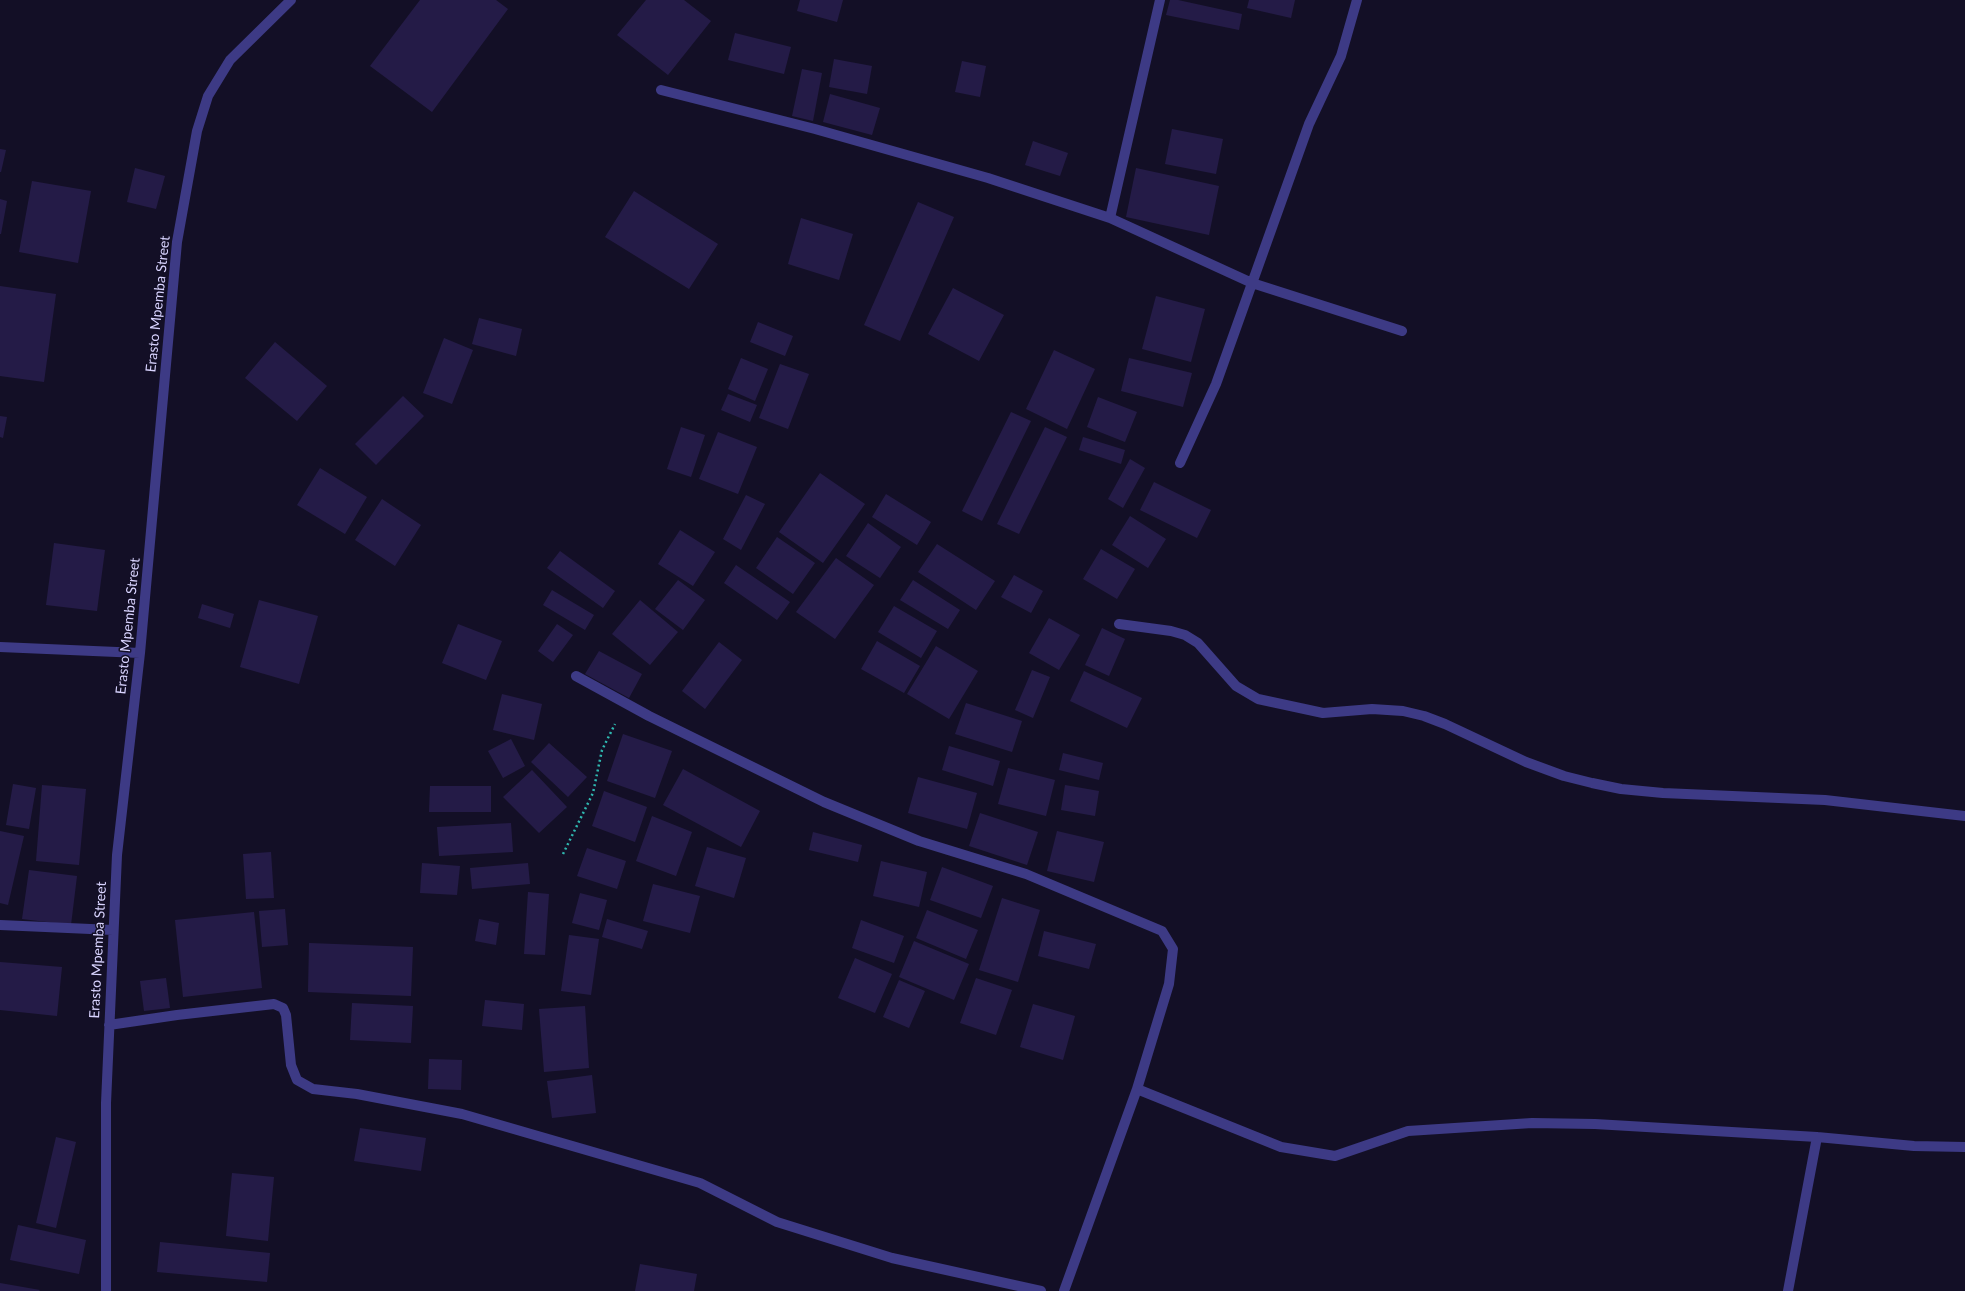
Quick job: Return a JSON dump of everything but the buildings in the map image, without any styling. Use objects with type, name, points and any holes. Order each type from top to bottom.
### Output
[{"type":"street","name":"Erasto Mpemba Street","points":[[106,1291],[106,1103],[116,855],[140,653],[177,242],[197,131],[208,96],[230,60],[291,0]]},
{"type":"street","points":[[1110,218],[1160,0]]},
{"type":"street","points":[[1180,463],[1216,384],[1309,124],[1341,56],[1357,0]]},
{"type":"street","points":[[661,90],[823,131],[988,178],[1110,218],[1252,283],[1402,331]]},
{"type":"street","points":[[1119,624],[1171,631],[1185,635],[1198,643],[1236,686],[1258,699],[1323,714],[1372,709],[1403,711],[1445,724],[1526,762],[1564,776],[1592,783],[1621,789],[1663,793],[1825,800],[1965,816]]},
{"type":"street","points":[[0,647],[140,653]]},
{"type":"street","points":[[576,676],[625,704],[726,756],[824,802],[919,840],[1026,874],[1162,931],[1173,949],[1169,984],[1137,1089],[1064,1291]]},
{"type":"street","points":[[0,925],[113,930]]},
{"type":"street","points":[[109,1025],[177,1015],[274,1004],[283,1008],[286,1014],[291,1065],[297,1080],[312,1089],[357,1094],[462,1114],[700,1183],[777,1222],[892,1258],[1041,1291]]},
{"type":"street","points":[[1137,1089],[1281,1147],[1335,1156],[1408,1131],[1532,1123],[1595,1124],[1817,1137],[1914,1146],[1965,1147]]},
{"type":"street","points":[[1788,1291],[1817,1137]]},
{"type":"path","points":[[563,854],[593,793],[602,750],[625,704]]}]
